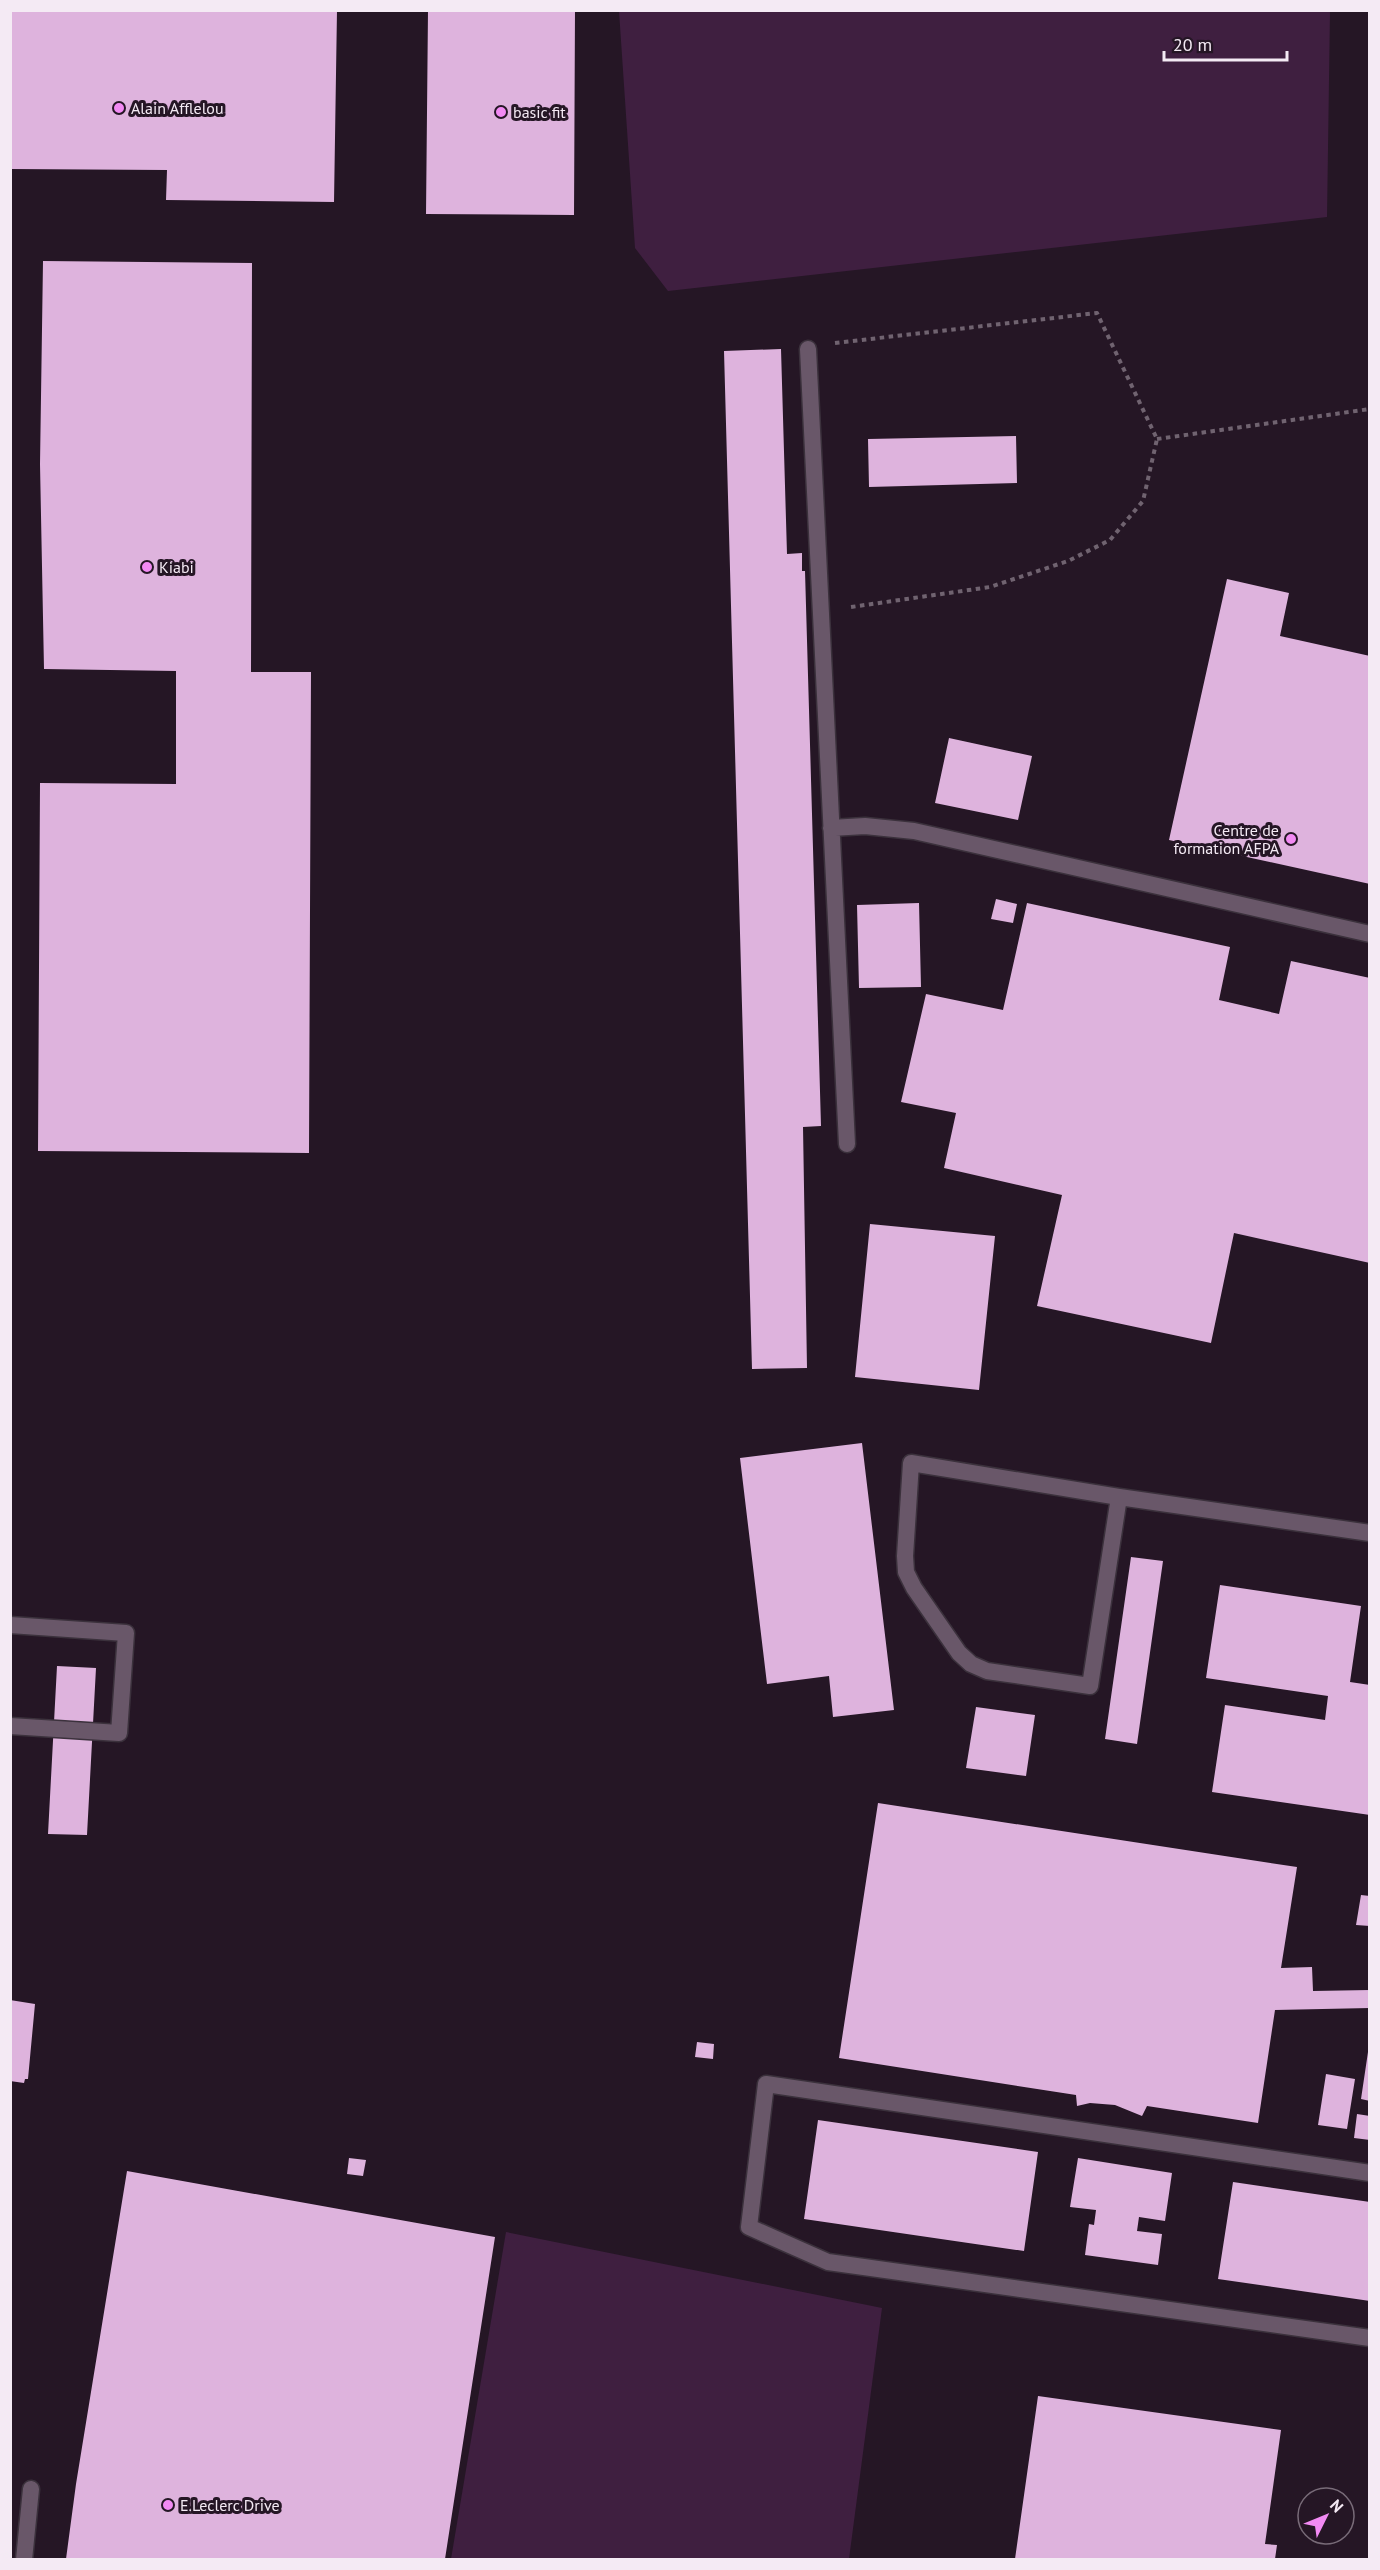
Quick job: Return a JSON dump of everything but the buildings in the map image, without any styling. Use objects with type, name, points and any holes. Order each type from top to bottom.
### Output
[{"type":"lane","points":[[808,349],[847,1144]]},
{"type":"lane","points":[[831,828],[865,826],[914,831],[1370,934]]},
{"type":"lane","points":[[1119,1497],[1090,1686],[987,1671],[971,1664],[946,1636],[906,1572],[911,1463],[1119,1497],[1370,1533]]},
{"type":"lane","points":[[10,1625],[126,1633],[119,1734],[10,1726]]},
{"type":"lane","points":[[1370,2173],[766,2084],[749,2227],[828,2262],[1370,2338]]},
{"type":"lane","points":[[24,2559],[31,2488]]},
{"type":"path","points":[[808,349],[851,340],[1097,313],[1157,439],[1143,501],[1110,540],[1068,561],[990,587],[820,611]]},
{"type":"path","points":[[1157,439],[1370,409]]},
{"type":"shaded area","points":[[619,11],[1330,11],[1327,217],[668,291],[635,248]]},
{"type":"shaded area","points":[[506,2232],[882,2308],[849,2559],[451,2559]]},
{"type":"place","name":"Alain Afflelou","points":[[119,108]]},
{"type":"place","name":"basic fit","points":[[501,112]]},
{"type":"place","name":"Kiabi","points":[[147,567]]},
{"type":"place","name":"Centre de formation AFPA","points":[[1291,839]]},
{"type":"place","name":"E.Leclerc Drive","points":[[168,2505]]}]
